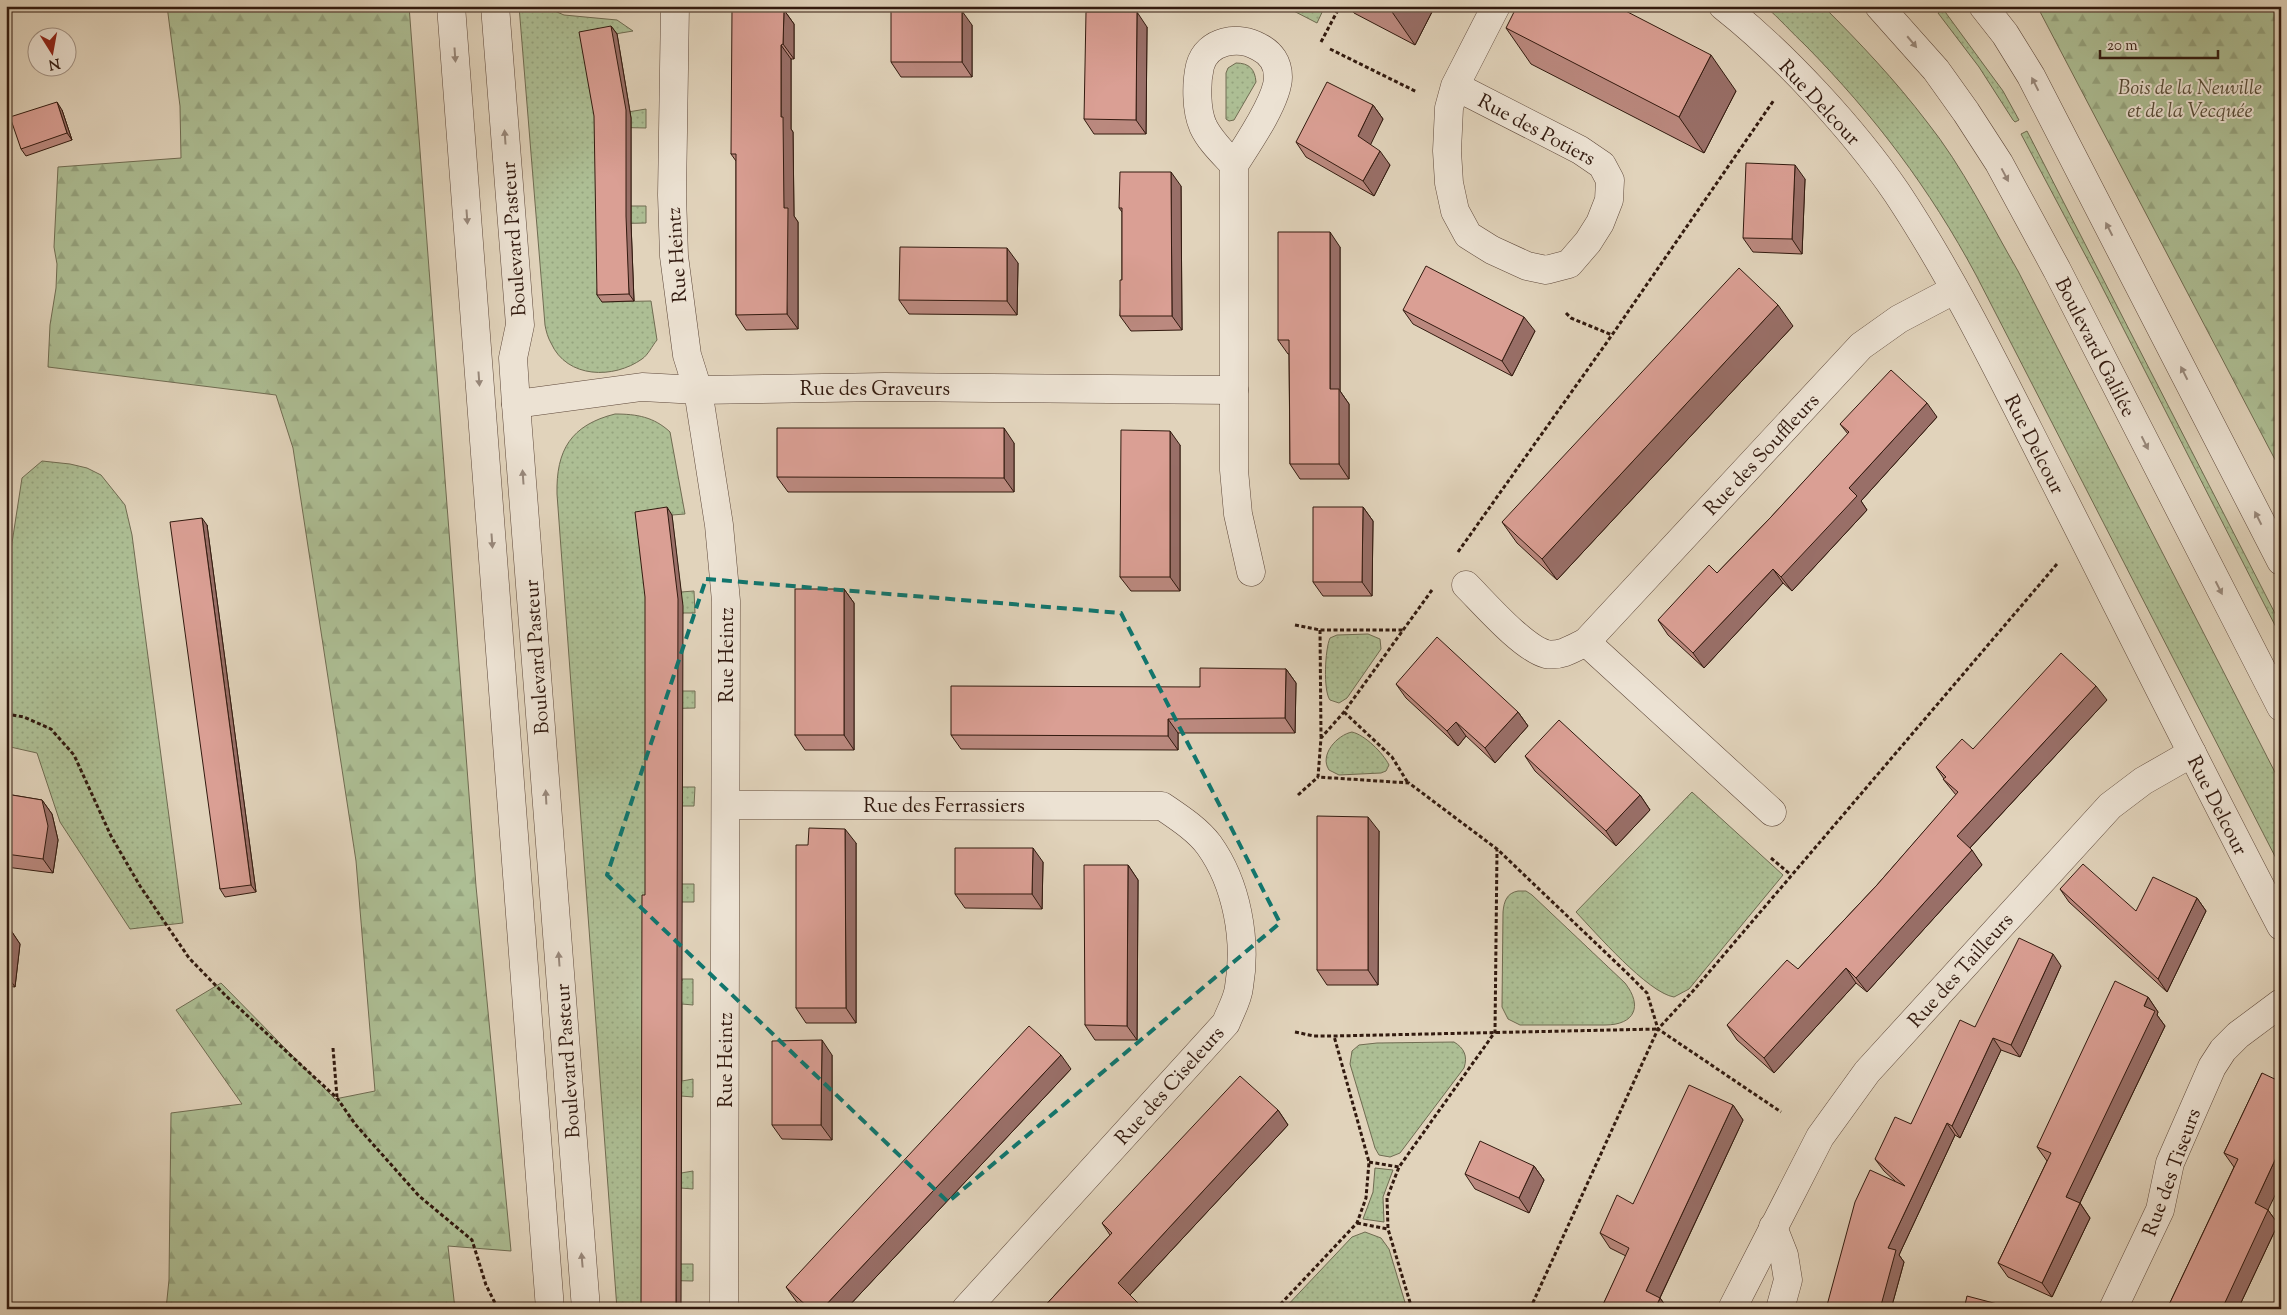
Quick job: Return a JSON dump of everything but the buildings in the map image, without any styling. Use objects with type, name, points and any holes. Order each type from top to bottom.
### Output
[{"type":"street","name":"Boulevard Pasteur","points":[[451,6],[550,1309]]},
{"type":"street","name":"Boulevard Pasteur","points":[[495,6],[520,325],[513,358],[516,404],[586,1309]]},
{"type":"street","name":"Rue Heintz","points":[[675,6],[672,194],[674,256],[687,355],[698,390],[718,525],[726,601],[727,805],[724,1309]]},
{"type":"street","name":"Rue des Potiers","points":[[1452,97],[1580,150],[1602,165],[1610,180],[1609,200],[1600,223],[1588,242],[1569,264],[1546,270],[1528,266],[1492,250],[1468,235],[1455,211],[1449,183],[1447,151],[1452,97],[1496,6]]},
{"type":"street","name":"Rue Delcour","points":[[1724,6],[1794,71],[1864,150],[1896,191],[1954,290],[2281,926]]},
{"type":"street","name":"Boulevard Galilée","points":[[1879,6],[1936,70],[1966,112],[1999,164],[2057,270],[2281,708]]},
{"type":"street","points":[[1983,6],[2005,34],[2031,76],[2281,561]]},
{"type":"street","points":[[1234,165],[1234,470],[1238,514],[1251,572]]},
{"type":"street","name":"Rue des Souffleurs","points":[[1466,585],[1531,648],[1547,654],[1564,653],[1586,642],[1861,346],[1899,319],[1954,290]]},
{"type":"street","name":"Rue des Graveurs","points":[[516,404],[642,387],[698,390],[885,387],[1234,390]]},
{"type":"street","points":[[1586,642],[1772,812]]},
{"type":"street","name":"Rue des Tailleurs","points":[[1732,1309],[1820,1137],[1867,1072],[2110,806],[2143,781],[2192,753]]},
{"type":"street","name":"Rue des Ferrassiers","points":[[727,805],[1162,806]]},
{"type":"street","name":"Rue des Ciseleurs","points":[[966,1309],[1226,1023],[1239,989],[1241,943],[1237,911],[1226,876],[1208,844],[1185,823],[1162,806]]},
{"type":"street","name":"Rue des Tiseurs","points":[[2113,1309],[2160,1210],[2170,1163],[2212,1068],[2223,1050],[2238,1035],[2281,1003]]},
{"type":"street","points":[[1773,1227],[1784,1255],[1788,1280],[1780,1309]]},
{"type":"path","points":[[1321,42],[1340,6]]},
{"type":"path","points":[[1330,49],[1452,97]]},
{"type":"path","points":[[1566,313],[1572,318],[1612,335]]},
{"type":"path","points":[[1530,1309],[1658,1029],[1694,992],[1791,875],[2057,563]]},
{"type":"path","points":[[1295,625],[1320,630],[1405,630]]},
{"type":"path","points":[[1320,630],[1321,738]]},
{"type":"path","points":[[1344,712],[1392,757],[1409,783]]},
{"type":"path","points":[[6,714],[24,718],[51,729],[74,754],[111,836],[145,893],[189,958],[226,996],[337,1098],[355,1124],[420,1196],[472,1240],[486,1285],[498,1309]]},
{"type":"path","points":[[1298,796],[1318,778]]},
{"type":"path","points":[[1412,1309],[1388,1229],[1387,1198],[1399,1167],[1495,1032],[1497,850]]},
{"type":"path","points":[[1771,858],[1791,875]]},
{"type":"path","points":[[1294,1032],[1314,1036],[1334,1036],[1658,1029]]},
{"type":"path","points":[[1276,1309],[1357,1223],[1366,1198],[1369,1162],[1334,1036]]},
{"type":"path","points":[[333,1048],[337,1098]]},
{"type":"path","points":[[1369,1162],[1399,1167]]},
{"type":"path","points":[[1357,1223],[1388,1229]]},
{"type":"highlighted area","points":[[706,579],[1121,613],[1280,923],[948,1202],[607,875]]},
{"type":"green space","points":[[167,6],[409,6],[476,886],[511,1251],[448,1246],[455,1309],[166,1309],[169,1280],[171,1113],[242,1104],[176,1010],[221,983],[335,1099],[375,1091],[356,861],[293,448],[276,395],[48,367],[50,325],[56,288],[57,264],[54,247],[58,167],[181,158],[180,106]]},
{"type":"green space","points":[[519,6],[543,6],[564,15],[617,20],[633,31],[585,39],[598,117],[646,109],[646,128],[600,127],[599,206],[646,206],[646,223],[600,224],[602,302],[651,301],[657,340],[642,359],[631,366],[618,370],[592,372],[579,369],[568,363],[558,355],[550,341],[545,325]]},
{"type":"green space","points":[[1284,6],[1325,6],[1317,23]]},
{"type":"green space","points":[[1765,6],[1823,6],[1864,48],[1915,106],[1940,139],[1964,176],[2018,271],[2281,784],[2281,868],[1958,243],[1920,183],[1878,126],[1831,72]]},
{"type":"green space","name":"Bois de la Neuville et de la Vecquée","points":[[2037,6],[2281,6],[2281,471]]},
{"type":"green space","points":[[1943,9],[2003,91],[2019,120],[2015,122],[2013,120],[1979,67],[1938,13]]},
{"type":"green space","points":[[1236,63],[1244,64],[1253,70],[1256,82],[1234,120],[1229,121],[1226,119],[1226,73],[1228,68]]},
{"type":"green space","points":[[2027,131],[2281,625],[2281,637],[2099,281],[2021,134]]},
{"type":"green space","points":[[615,414],[645,417],[658,423],[670,432],[685,514],[672,515],[681,592],[694,591],[695,613],[683,613],[651,691],[695,691],[695,708],[650,709],[651,787],[695,787],[694,806],[650,806],[682,884],[694,884],[694,902],[647,902],[682,981],[682,979],[693,979],[693,1005],[682,1004],[682,1081],[693,1079],[693,1097],[681,1096],[681,1173],[693,1171],[693,1189],[681,1188],[646,1264],[693,1264],[693,1281],[646,1280],[646,1309],[617,1309],[557,494],[559,464],[569,442],[587,425]]},
{"type":"green space","points":[[42,461],[87,468],[101,475],[125,505],[132,535],[183,923],[130,929],[60,822],[37,753],[6,746],[6,582],[22,478]]},
{"type":"green space","points":[[1368,634],[1380,639],[1381,649],[1347,698],[1339,703],[1330,700],[1326,688],[1326,670],[1330,638],[1337,635]]},
{"type":"green space","points":[[1352,732],[1368,741],[1378,750],[1389,765],[1386,771],[1381,773],[1339,775],[1329,770],[1326,758],[1331,746],[1341,737]]},
{"type":"green space","points":[[1692,792],[1783,875],[1689,989],[1674,997],[1650,985],[1622,961],[1576,912]]},
{"type":"green space","points":[[1518,891],[1526,891],[1532,895],[1625,983],[1634,999],[1633,1013],[1629,1018],[1623,1022],[1605,1025],[1520,1025],[1508,1019],[1502,1007],[1503,912],[1507,898]]},
{"type":"green space","points":[[1454,1042],[1464,1053],[1466,1060],[1464,1068],[1400,1153],[1390,1157],[1379,1155],[1375,1148],[1350,1064],[1352,1051],[1359,1045],[1377,1043]]},
{"type":"green space","points":[[1375,1168],[1393,1170],[1383,1197],[1384,1222],[1363,1219],[1373,1192]]},
{"type":"green space","points":[[1365,1232],[1381,1238],[1389,1249],[1407,1309],[1284,1309],[1352,1237]]}]
